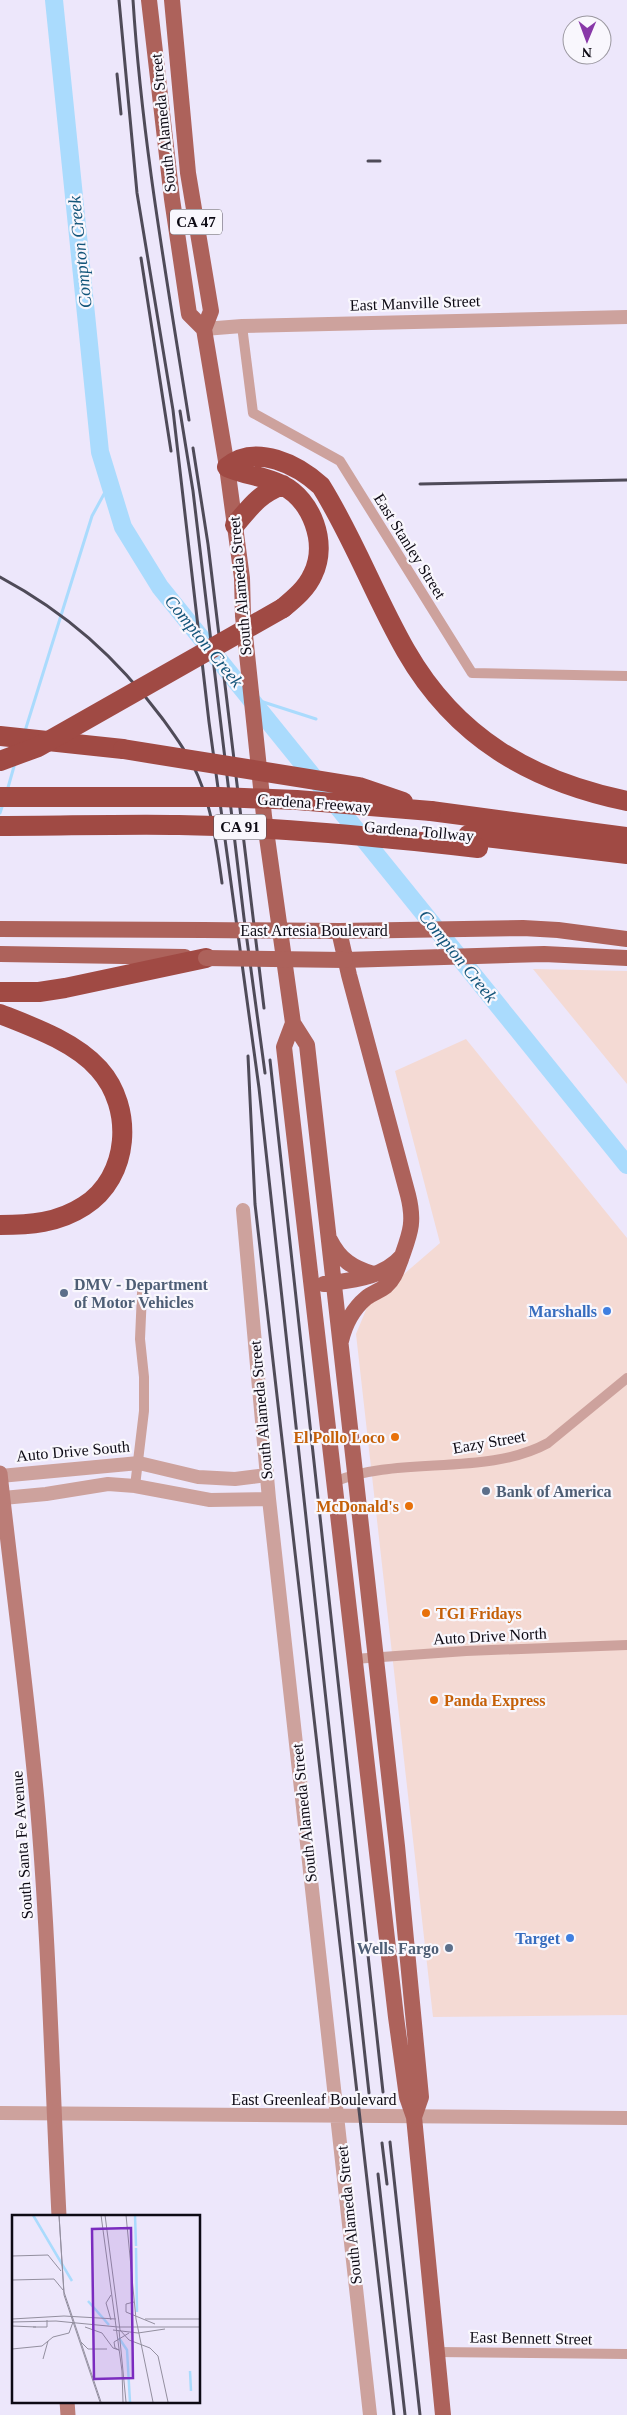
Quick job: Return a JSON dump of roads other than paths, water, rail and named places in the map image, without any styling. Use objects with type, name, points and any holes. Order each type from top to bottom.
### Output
[{"type":"highway","points":[[227,467],[234,461],[254,457],[269,458],[297,468],[321,486],[410,658],[436,696],[486,744],[504,756],[548,778],[592,793],[627,801]]},
{"type":"highway","points":[[0,761],[38,747],[283,608],[298,596],[314,574],[319,543],[309,511],[298,497],[283,485],[227,467]]},
{"type":"highway","points":[[235,525],[256,500],[267,491],[283,485]]},
{"type":"highway","points":[[0,736],[123,749],[359,787],[431,811]]},
{"type":"highway","name":"Gardena Freeway","points":[[0,797],[220,797],[297,800],[431,811],[627,837]]},
{"type":"highway","name":"Gardena Tollway","points":[[0,815],[150,814],[272,818],[473,841],[627,854]]},
{"type":"highway","name":"Gardena Freeway","points":[[0,826],[179,825],[473,841],[627,867]]},
{"type":"highway","points":[[577,830],[597,843],[627,847]]},
{"type":"highway","points":[[0,992],[39,992],[65,988],[206,958]]},
{"type":"highway","points":[[0,1014],[48,1035],[88,1058],[100,1070],[116,1099],[121,1114],[122,1130],[122,1146],[112,1175],[94,1198],[85,1206],[59,1219],[41,1223],[0,1225]]},
{"type":"main road","name":"South Alameda Street","points":[[149,0],[172,199],[189,314],[204,329]]},
{"type":"main road","name":"South Alameda Street","points":[[172,0],[188,173],[211,311],[204,329],[227,467],[244,588],[243,616],[264,816],[293,1023],[307,1045],[414,2006],[421,2097],[414,2117]]},
{"type":"main road","name":"East Artesia Boulevard","points":[[0,929],[339,931],[523,928],[558,930],[627,939]]},
{"type":"main road","points":[[339,931],[411,1208],[411,1234],[395,1275],[386,1286],[366,1298],[353,1312],[344,1327],[340,1347]]},
{"type":"main road","name":"East Artesia Boulevard","points":[[0,954],[206,958],[347,967],[544,954],[627,958]]},
{"type":"main road","name":"South Alameda Street","points":[[293,1023],[284,1047],[396,2017],[407,2097],[414,2117],[435,2352],[443,2415]]},
{"type":"main road","points":[[328,1236],[336,1253],[346,1262],[357,1269],[373,1274]]},
{"type":"main road","points":[[312,1285],[373,1274],[395,1264],[402,1256]]},
{"type":"main road","name":"South Santa Fe Avenue","points":[[0,1475],[4,1546],[37,1800],[52,2037],[53,2113],[58,2215]]},
{"type":"main road","points":[[67,2402],[68,2415]]},
{"type":"street","name":"East Manville Street","points":[[204,329],[242,326],[627,317]]},
{"type":"street","name":"East Stanley Street","points":[[242,326],[253,413],[340,461],[472,673],[627,676]]},
{"type":"street","name":"South Alameda Street","points":[[243,1210],[269,1499],[370,2415]]},
{"type":"street","points":[[135,1486],[144,1412],[144,1377],[140,1338],[142,1293]]},
{"type":"street","name":"Eazy Street","points":[[334,1482],[354,1474],[456,1464],[512,1456],[535,1450],[548,1443],[627,1378]]},
{"type":"street","name":"Auto Drive South","points":[[0,1475],[139,1463],[198,1477],[235,1479],[267,1475]]},
{"type":"street","points":[[2,1498],[46,1494],[108,1484],[135,1486],[210,1500],[269,1499]]},
{"type":"street","name":"Auto Drive North","points":[[354,1659],[466,1651],[627,1645]]},
{"type":"street","name":"East Greenleaf Boulevard","points":[[0,2113],[627,2118]]},
{"type":"street","name":"East Bennett Street","points":[[435,2352],[627,2354]]},
{"type":"waterway","name":"Compton Creek","points":[[54,0],[100,452],[123,527],[160,587],[627,1165]]},
{"type":"waterway","points":[[25,731],[92,516],[110,483]]},
{"type":"waterway","points":[[257,700],[316,719]]},
{"type":"waterway","points":[[7,791],[15,763]]},
{"type":"waterway","points":[[0,813],[3,804]]},
{"type":"railway","points":[[119,0],[137,193],[173,410],[209,722],[259,1088],[369,2093]]},
{"type":"railway","points":[[133,0],[142,106],[189,420]]},
{"type":"railway","points":[[117,74],[121,114]]},
{"type":"railway","points":[[368,161],[380,161]]},
{"type":"railway","points":[[141,258],[171,451]]},
{"type":"railway","points":[[180,411],[193,491],[244,918],[265,1073]]},
{"type":"railway","points":[[193,448],[208,544],[264,1008]]},
{"type":"railway","points":[[420,484],[627,480]]},
{"type":"railway","points":[[0,577],[69,621],[89,638],[127,675],[162,718],[182,746],[203,789],[213,828],[222,883]]},
{"type":"railway","points":[[248,1056],[255,1204],[394,2415]]},
{"type":"railway","points":[[270,1060],[383,2092]]},
{"type":"railway","points":[[390,2142],[420,2415]]},
{"type":"railway","points":[[382,2143],[387,2184]]},
{"type":"railway","points":[[378,2174],[405,2415]]},
{"type":"place","name":"DMV - Department of Motor Vehicles","points":[[64,1293]]},
{"type":"place","name":"Marshalls","points":[[607,1311]]},
{"type":"place","name":"El Pollo Loco","points":[[395,1437]]},
{"type":"place","name":"Bank of America","points":[[486,1491]]},
{"type":"place","name":"McDonald's","points":[[409,1506]]},
{"type":"place","name":"TGI Fridays","points":[[426,1613]]},
{"type":"place","name":"Panda Express","points":[[434,1700]]},
{"type":"place","name":"Target","points":[[570,1938]]},
{"type":"place","name":"Wells Fargo","points":[[449,1948]]}]
